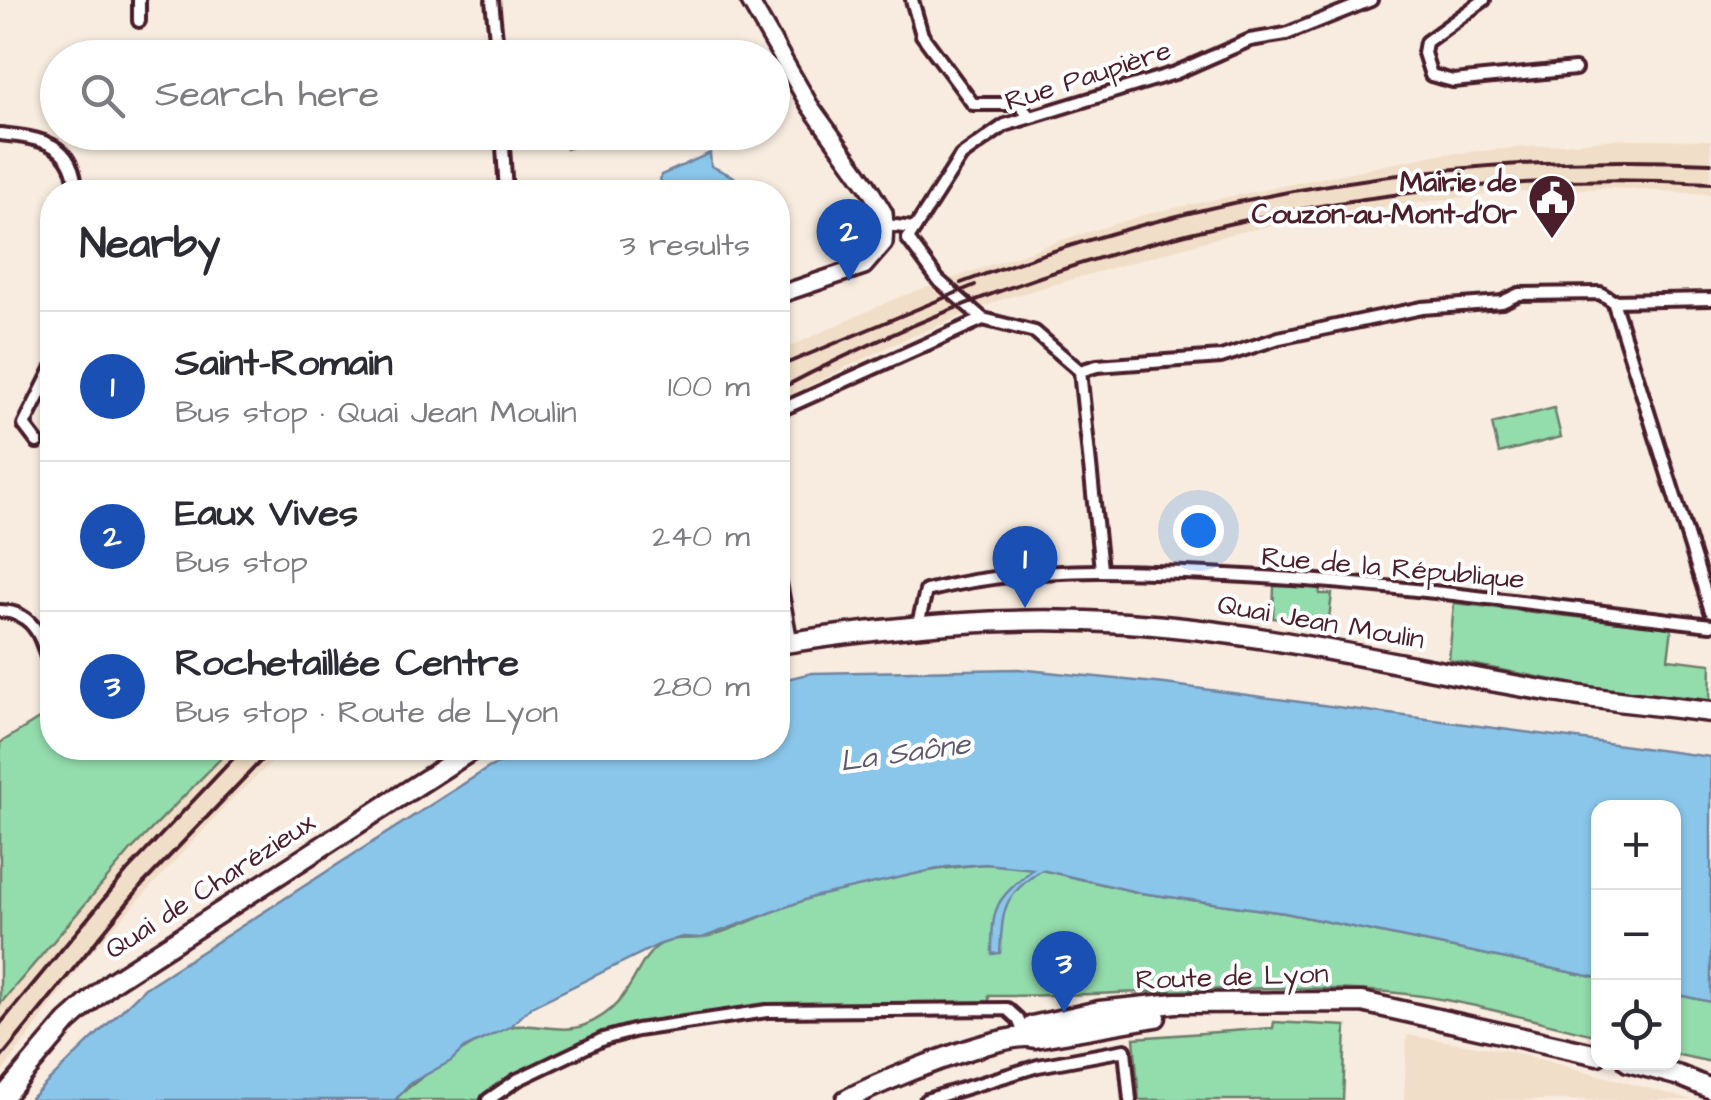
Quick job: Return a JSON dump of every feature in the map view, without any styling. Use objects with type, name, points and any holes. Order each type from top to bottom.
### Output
[{"type":"main road","points":[[750,0],[773,40]]},
{"type":"main road","points":[[790,71],[810,106],[868,185],[885,225],[884,243],[864,266],[790,291]]},
{"type":"main road","name":"Quai Jean Moulin","points":[[918,624],[1077,620],[1228,632],[1561,693],[1711,712]]},
{"type":"main road","points":[[790,642],[918,624]]},
{"type":"main road","name":"Quai de Charézieux","points":[[1,1100],[53,1036],[112,982],[451,760]]},
{"type":"main road","name":"Route de Lyon","points":[[846,1100],[932,1063],[1024,1035],[1034,1038],[1150,1017],[1243,1010],[1386,1010],[1452,1020],[1591,1053]]},
{"type":"main road","points":[[1658,1070],[1711,1089]]},
{"type":"main road","points":[[1680,1076],[1711,1076]]},
{"type":"street","points":[[139,0],[139,22]]},
{"type":"street","points":[[492,0],[496,40]]},
{"type":"street","points":[[912,0],[922,35],[973,104],[1019,104],[1029,116]]},
{"type":"street","points":[[1484,0],[1426,42],[1424,53],[1431,75],[1452,81],[1575,69]]},
{"type":"street","name":"Rue Paupière","points":[[908,240],[961,156],[1005,125],[1175,73],[1250,40],[1286,34],[1367,1]]},
{"type":"street","points":[[0,134],[40,141]]},
{"type":"street","points":[[59,150],[69,161],[73,180]]},
{"type":"street","points":[[503,150],[505,180]]},
{"type":"street","points":[[885,225],[915,228]]},
{"type":"street","points":[[884,243],[908,240],[938,280],[983,318],[1036,332],[1080,371],[1101,569]]},
{"type":"street","points":[[1080,371],[1097,366],[1221,357],[1279,338],[1404,311],[1502,302],[1519,294],[1600,293],[1612,301],[1711,298]]},
{"type":"street","points":[[1612,301],[1711,611]]},
{"type":"street","points":[[790,406],[983,318]]},
{"type":"street","points":[[36,442],[24,426],[40,393]]},
{"type":"street","name":"Rue de la République","points":[[918,624],[920,601],[926,592],[998,574],[1101,569],[1344,582],[1711,625]]},
{"type":"street","points":[[0,611],[28,619],[40,634]]},
{"type":"street","points":[[488,1100],[603,1039],[637,1030],[804,1009],[1008,1009],[1018,1019],[1024,1035]]},
{"type":"street","points":[[926,1100],[1038,1066],[1125,1050],[1130,1100]]},
{"type":"shaded area","points":[[1617,139],[1711,140],[1711,194],[1607,188],[1508,192],[1325,214],[1227,235],[1003,299],[894,344],[790,395],[790,347],[899,297],[1154,212],[1435,155]]},
{"type":"shaded area","points":[[219,760],[274,760],[232,799],[90,953],[0,1075],[0,1004],[132,849]]},
{"type":"shaded area","points":[[1407,1035],[1509,1051],[1692,1100],[1404,1100]]},
{"type":"green space","points":[[1554,408],[1561,437],[1499,453],[1492,424]]},
{"type":"green space","points":[[1274,586],[1319,588],[1320,594],[1332,594],[1328,627],[1273,618]]},
{"type":"green space","points":[[1454,603],[1672,628],[1668,659],[1711,664],[1710,700],[1591,687],[1449,660]]},
{"type":"green space","points":[[40,718],[40,760],[219,760],[132,849],[0,1004],[0,743]]},
{"type":"green space","points":[[985,864],[1020,865],[1141,893],[1285,913],[1591,977],[1591,1034],[1441,999],[1338,989],[989,996],[989,1004],[781,1007],[630,1028],[505,1084],[482,1100],[395,1100],[449,1059],[498,1031],[518,1026],[576,1028],[602,1016],[624,995],[644,961],[667,941],[719,933],[799,901],[920,872]]},
{"type":"green space","points":[[1681,996],[1711,1002],[1711,1062],[1681,1056]]},
{"type":"green space","points":[[1274,1022],[1346,1026],[1343,1100],[1139,1100],[1134,1038],[1273,1028]]},
{"type":"water","points":[[710,153],[711,166],[735,180],[660,180],[661,175]]},
{"type":"water","name":"La Saône","points":[[1018,669],[1165,684],[1711,757],[1711,1002],[1681,996],[1681,800],[1591,800],[1591,977],[1285,913],[1141,893],[1042,870],[1019,888],[1007,904],[1000,953],[992,954],[993,924],[999,904],[1033,869],[985,864],[946,867],[813,897],[702,938],[682,937],[658,945],[531,1007],[510,1027],[464,1048],[451,1061],[409,1084],[395,1100],[29,1100],[145,988],[490,767],[509,760],[790,760],[790,678],[812,673]]},
{"type":"railway","points":[[961,283],[1143,225],[1236,202],[1330,185],[1520,164],[1711,163]]},
{"type":"railway","points":[[790,384],[886,337],[998,292],[1113,254],[1231,224],[1350,201],[1470,187],[1591,181],[1711,183]]},
{"type":"railway","points":[[790,362],[975,285]]},
{"type":"railway","points":[[0,1024],[127,871],[232,760]]},
{"type":"railway","points":[[0,1059],[142,885],[262,760]]},
{"type":"place","name":"Mairie de Couzon-au-Mont-d'Or","points":[[1552,240]]},
{"type":"place","name":"Eaux Vives","points":[[849,281]]},
{"type":"place","name":"Saint-Romain","points":[[1025,608]]},
{"type":"place","name":"Rochetaillée Centre","points":[[1064,1013]]}]
